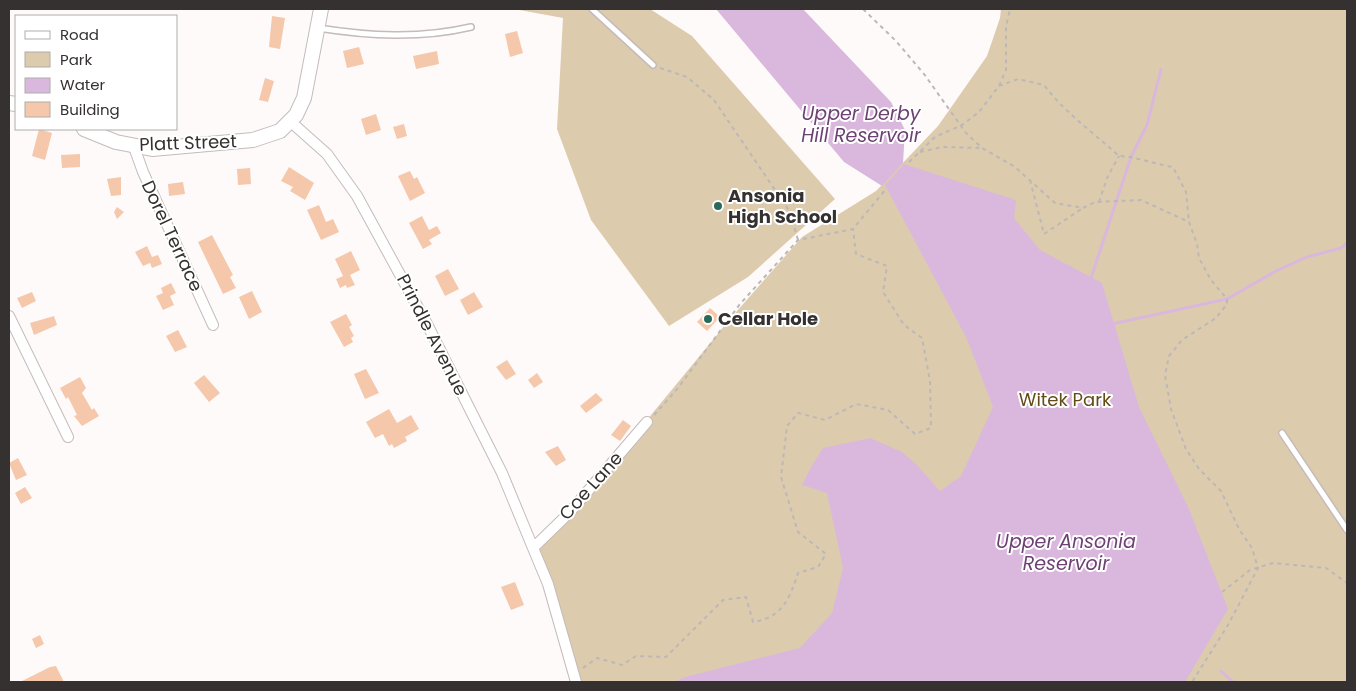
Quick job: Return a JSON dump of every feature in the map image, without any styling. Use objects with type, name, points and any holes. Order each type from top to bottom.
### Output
[{"type":"main road","points":[[291,122],[300,109],[304,98],[321,9]]},
{"type":"main road","name":"Platt Street","points":[[87,130],[134,146],[152,149],[253,140],[280,131],[291,122]]},
{"type":"street","name":"Prindle Avenue","points":[[291,122],[327,154],[357,196],[428,327],[498,464],[548,584],[575,678]]},
{"type":"street","name":"Dorel Terrace","points":[[134,146],[143,172],[213,325]]},
{"type":"street","points":[[9,316],[68,437]]},
{"type":"street","name":"Coe Lane","points":[[533,548],[569,513],[647,422]]},
{"type":"lane","points":[[592,9],[653,65]]},
{"type":"lane","points":[[317,28],[366,36],[440,34],[471,27]]},
{"type":"lane","points":[[1282,433],[1347,530]]},
{"type":"path","points":[[863,9],[896,41],[924,74],[942,102],[962,125],[966,133],[982,148],[1015,167],[1056,203],[1084,208]]},
{"type":"path","points":[[982,148],[942,147],[920,152],[909,162],[935,137],[962,125],[979,112],[999,86],[1006,70],[1006,28],[1010,9]]},
{"type":"path","points":[[653,65],[687,77],[714,100],[790,212],[798,240]]},
{"type":"path","points":[[999,86],[1018,79],[1044,85],[1059,106],[1087,126],[1119,156],[1173,167],[1186,192],[1189,222],[1197,244],[1199,258],[1211,280],[1227,299],[1227,304],[1216,318],[1182,340],[1169,356],[1165,375],[1171,409],[1186,449],[1199,469],[1221,491],[1239,529],[1252,548],[1258,568],[1228,625],[1192,682]]},
{"type":"path","points":[[1099,202],[1107,178],[1119,156]]},
{"type":"path","points":[[1030,180],[1044,234],[1084,208],[1099,202],[1120,200],[1141,200],[1189,222]]},
{"type":"path","points":[[647,422],[678,388],[740,304],[798,240],[852,229],[886,189]]},
{"type":"path","points":[[575,678],[597,658],[622,665],[636,656],[666,657],[723,600],[746,597],[753,622],[768,620],[790,600],[798,574],[818,567],[826,554],[798,532],[781,477],[787,426],[798,413],[825,420],[856,404],[888,410],[915,434],[931,428],[930,380],[922,338],[904,325],[883,292],[887,266],[856,254],[852,229]]},
{"type":"path","points":[[1222,592],[1239,577],[1273,563],[1326,568],[1347,583]]},
{"type":"green space","points":[[514,9],[650,9],[692,36],[835,199],[748,277],[669,326],[591,220],[557,129],[563,18]]},
{"type":"green space","name":"Witek Park","points":[[1001,9],[1347,9],[1347,682],[578,682],[537,549],[568,516],[730,319],[802,237],[876,191],[938,126],[987,56],[1000,18]]},
{"type":"water","name":"Upper Derby Hill Reservoir","points":[[716,9],[803,9],[891,102],[905,130],[903,163],[882,186],[844,162]]},
{"type":"water","name":"Upper Ansonia Reservoir","points":[[904,164],[1016,200],[1014,218],[1040,250],[1102,283],[1139,407],[1189,509],[1228,609],[1185,682],[674,682],[685,677],[800,648],[832,613],[843,568],[827,493],[802,485],[823,448],[870,438],[902,452],[916,464],[940,491],[961,476],[993,407],[967,339],[885,185]]},
{"type":"building","points":[[272,16],[285,18],[280,49],[269,47]]},
{"type":"building","points":[[517,31],[523,53],[510,57],[505,34]]},
{"type":"building","points":[[359,47],[364,64],[347,68],[343,51]]},
{"type":"building","points":[[437,51],[439,64],[416,69],[413,56]]},
{"type":"building","points":[[265,78],[274,81],[268,102],[259,100]]},
{"type":"building","points":[[376,114],[381,130],[366,135],[361,119]]},
{"type":"building","points":[[404,124],[407,136],[397,139],[393,127]]},
{"type":"building","points":[[39,130],[52,133],[45,160],[32,156]]},
{"type":"building","points":[[80,154],[80,167],[62,168],[61,155]]},
{"type":"building","points":[[289,167],[314,183],[305,200],[290,191],[293,187],[281,181]]},
{"type":"building","points":[[250,168],[251,184],[238,185],[237,169]]},
{"type":"building","points":[[410,171],[414,179],[417,177],[425,193],[410,201],[398,176]]},
{"type":"building","points":[[121,177],[121,195],[111,196],[107,179]]},
{"type":"building","points":[[183,182],[185,194],[169,196],[168,184]]},
{"type":"building","points":[[319,205],[326,222],[333,219],[339,232],[321,240],[307,210]]},
{"type":"building","points":[[117,207],[124,212],[117,219],[114,212]]},
{"type":"building","points":[[422,216],[429,230],[437,226],[441,233],[429,240],[432,244],[423,249],[409,223]]},
{"type":"building","points":[[212,235],[233,275],[230,277],[236,288],[223,294],[198,242]]},
{"type":"building","points":[[147,246],[152,257],[158,255],[162,264],[152,268],[150,263],[143,266],[135,252]]},
{"type":"building","points":[[351,251],[360,270],[350,275],[355,285],[347,288],[346,285],[340,288],[336,279],[343,276],[335,259]]},
{"type":"building","points":[[448,269],[459,289],[445,296],[435,276]]},
{"type":"building","points":[[171,283],[176,293],[170,296],[174,305],[163,310],[156,296],[163,293],[161,288]]},
{"type":"building","points":[[252,291],[262,312],[249,319],[239,297]]},
{"type":"building","points":[[32,292],[36,301],[22,308],[17,298]]},
{"type":"building","points":[[474,292],[483,307],[468,315],[460,300]]},
{"type":"building","name":"Cellar Hole","points":[[710,308],[720,317],[707,331],[697,322]]},
{"type":"building","points":[[346,314],[352,325],[349,327],[354,336],[351,338],[353,342],[344,347],[330,322]]},
{"type":"building","points":[[54,316],[57,325],[34,335],[30,323]]},
{"type":"building","points":[[178,330],[187,347],[175,352],[166,336]]},
{"type":"building","points":[[507,360],[516,374],[506,380],[496,367]]},
{"type":"building","points":[[366,369],[379,393],[365,399],[354,374]]},
{"type":"building","points":[[537,373],[543,382],[534,388],[528,380]]},
{"type":"building","points":[[204,375],[220,393],[209,402],[194,383]]},
{"type":"building","points":[[80,377],[86,388],[82,393],[92,410],[94,408],[99,416],[82,426],[74,416],[77,415],[68,397],[66,399],[60,388]]},
{"type":"building","points":[[596,393],[603,400],[586,413],[580,406]]},
{"type":"building","points":[[389,409],[397,423],[411,415],[419,429],[405,437],[407,441],[394,448],[392,444],[389,446],[383,434],[375,438],[366,422]]},
{"type":"building","points":[[623,420],[631,426],[620,441],[611,435]]},
{"type":"building","points":[[558,446],[566,460],[556,466],[545,452]]},
{"type":"building","points":[[18,458],[27,475],[16,480],[9,463]]},
{"type":"building","points":[[25,487],[32,498],[21,504],[15,493]]},
{"type":"building","points":[[515,582],[524,605],[511,610],[501,587]]},
{"type":"building","points":[[40,635],[44,644],[36,648],[32,639]]},
{"type":"building","points":[[56,666],[64,682],[20,682],[50,667]]},
{"type":"waterway","points":[[1090,281],[1131,157],[1147,125],[1161,69]]},
{"type":"waterway","points":[[1112,324],[1227,299],[1276,271],[1307,257],[1341,248],[1347,243]]},
{"type":"waterway","points":[[1221,671],[1233,682]]},
{"type":"place","name":"Ansonia High School","points":[[718,206]]},
{"type":"place","name":"Cellar Hole","points":[[708,319]]}]
